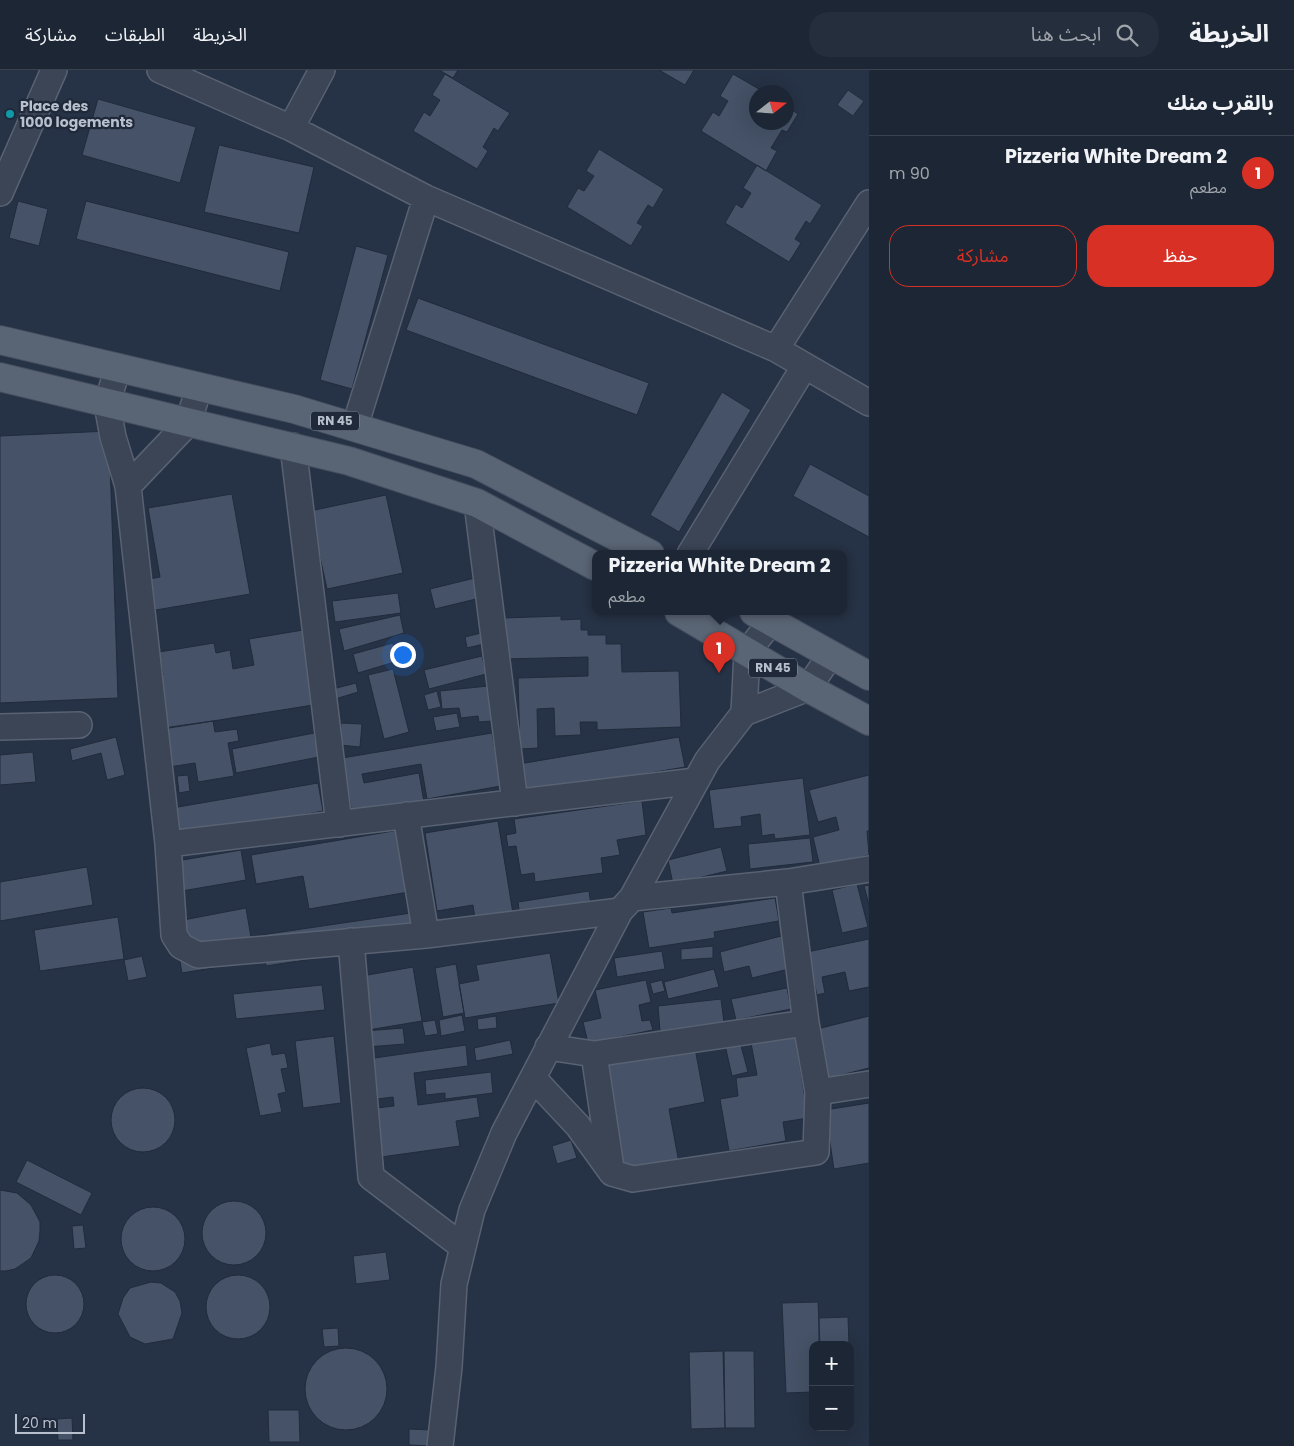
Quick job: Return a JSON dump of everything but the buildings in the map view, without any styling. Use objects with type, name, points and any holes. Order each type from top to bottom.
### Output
[{"type":"main road","name":"RN 45","points":[[0,340],[355,426],[476,464],[642,550]]},
{"type":"main road","name":"RN 45","points":[[0,376],[107,404],[293,446],[349,461],[477,503],[592,564]]},
{"type":"main road","name":"RN 45","points":[[684,615],[808,688],[869,721]]},
{"type":"main road","name":"RN 45","points":[[762,617],[869,676]]},
{"type":"street","points":[[0,193],[54,70]]},
{"type":"street","points":[[160,70],[290,128],[426,198],[776,349],[869,403]]},
{"type":"street","points":[[290,128],[322,70]]},
{"type":"street","points":[[355,426],[426,198]]},
{"type":"street","points":[[776,349],[869,202]]},
{"type":"street","points":[[692,550],[804,366]]},
{"type":"street","points":[[118,368],[107,404],[113,438],[128,486],[168,844],[174,934],[181,946],[198,955],[426,935],[626,904],[788,882],[869,868]]},
{"type":"street","points":[[128,486],[188,423],[200,388]]},
{"type":"street","points":[[293,446],[339,824]]},
{"type":"street","points":[[477,503],[515,803]]},
{"type":"street","points":[[744,714],[747,652],[762,617]]},
{"type":"street","points":[[440,1446],[449,1367],[454,1284],[472,1210],[504,1134],[548,1047],[707,761],[744,714],[808,688],[830,656]]},
{"type":"street","points":[[0,728],[79,725]]},
{"type":"street","points":[[168,844],[696,781]]},
{"type":"street","points":[[406,815],[426,935]]},
{"type":"street","points":[[533,1078],[578,1126],[612,1173],[634,1179],[816,1152],[818,1092],[806,1023],[788,882]]},
{"type":"street","points":[[351,941],[371,1177],[463,1247]]},
{"type":"street","points":[[548,1047],[594,1054],[806,1023]]},
{"type":"street","points":[[594,1054],[612,1173]]},
{"type":"street","points":[[818,1092],[869,1084]]},
{"type":"place","name":"Place des 1000 logements","points":[[10,114]]},
{"type":"place","name":"Pizzeria White Dream 2","points":[[719,673]]}]
